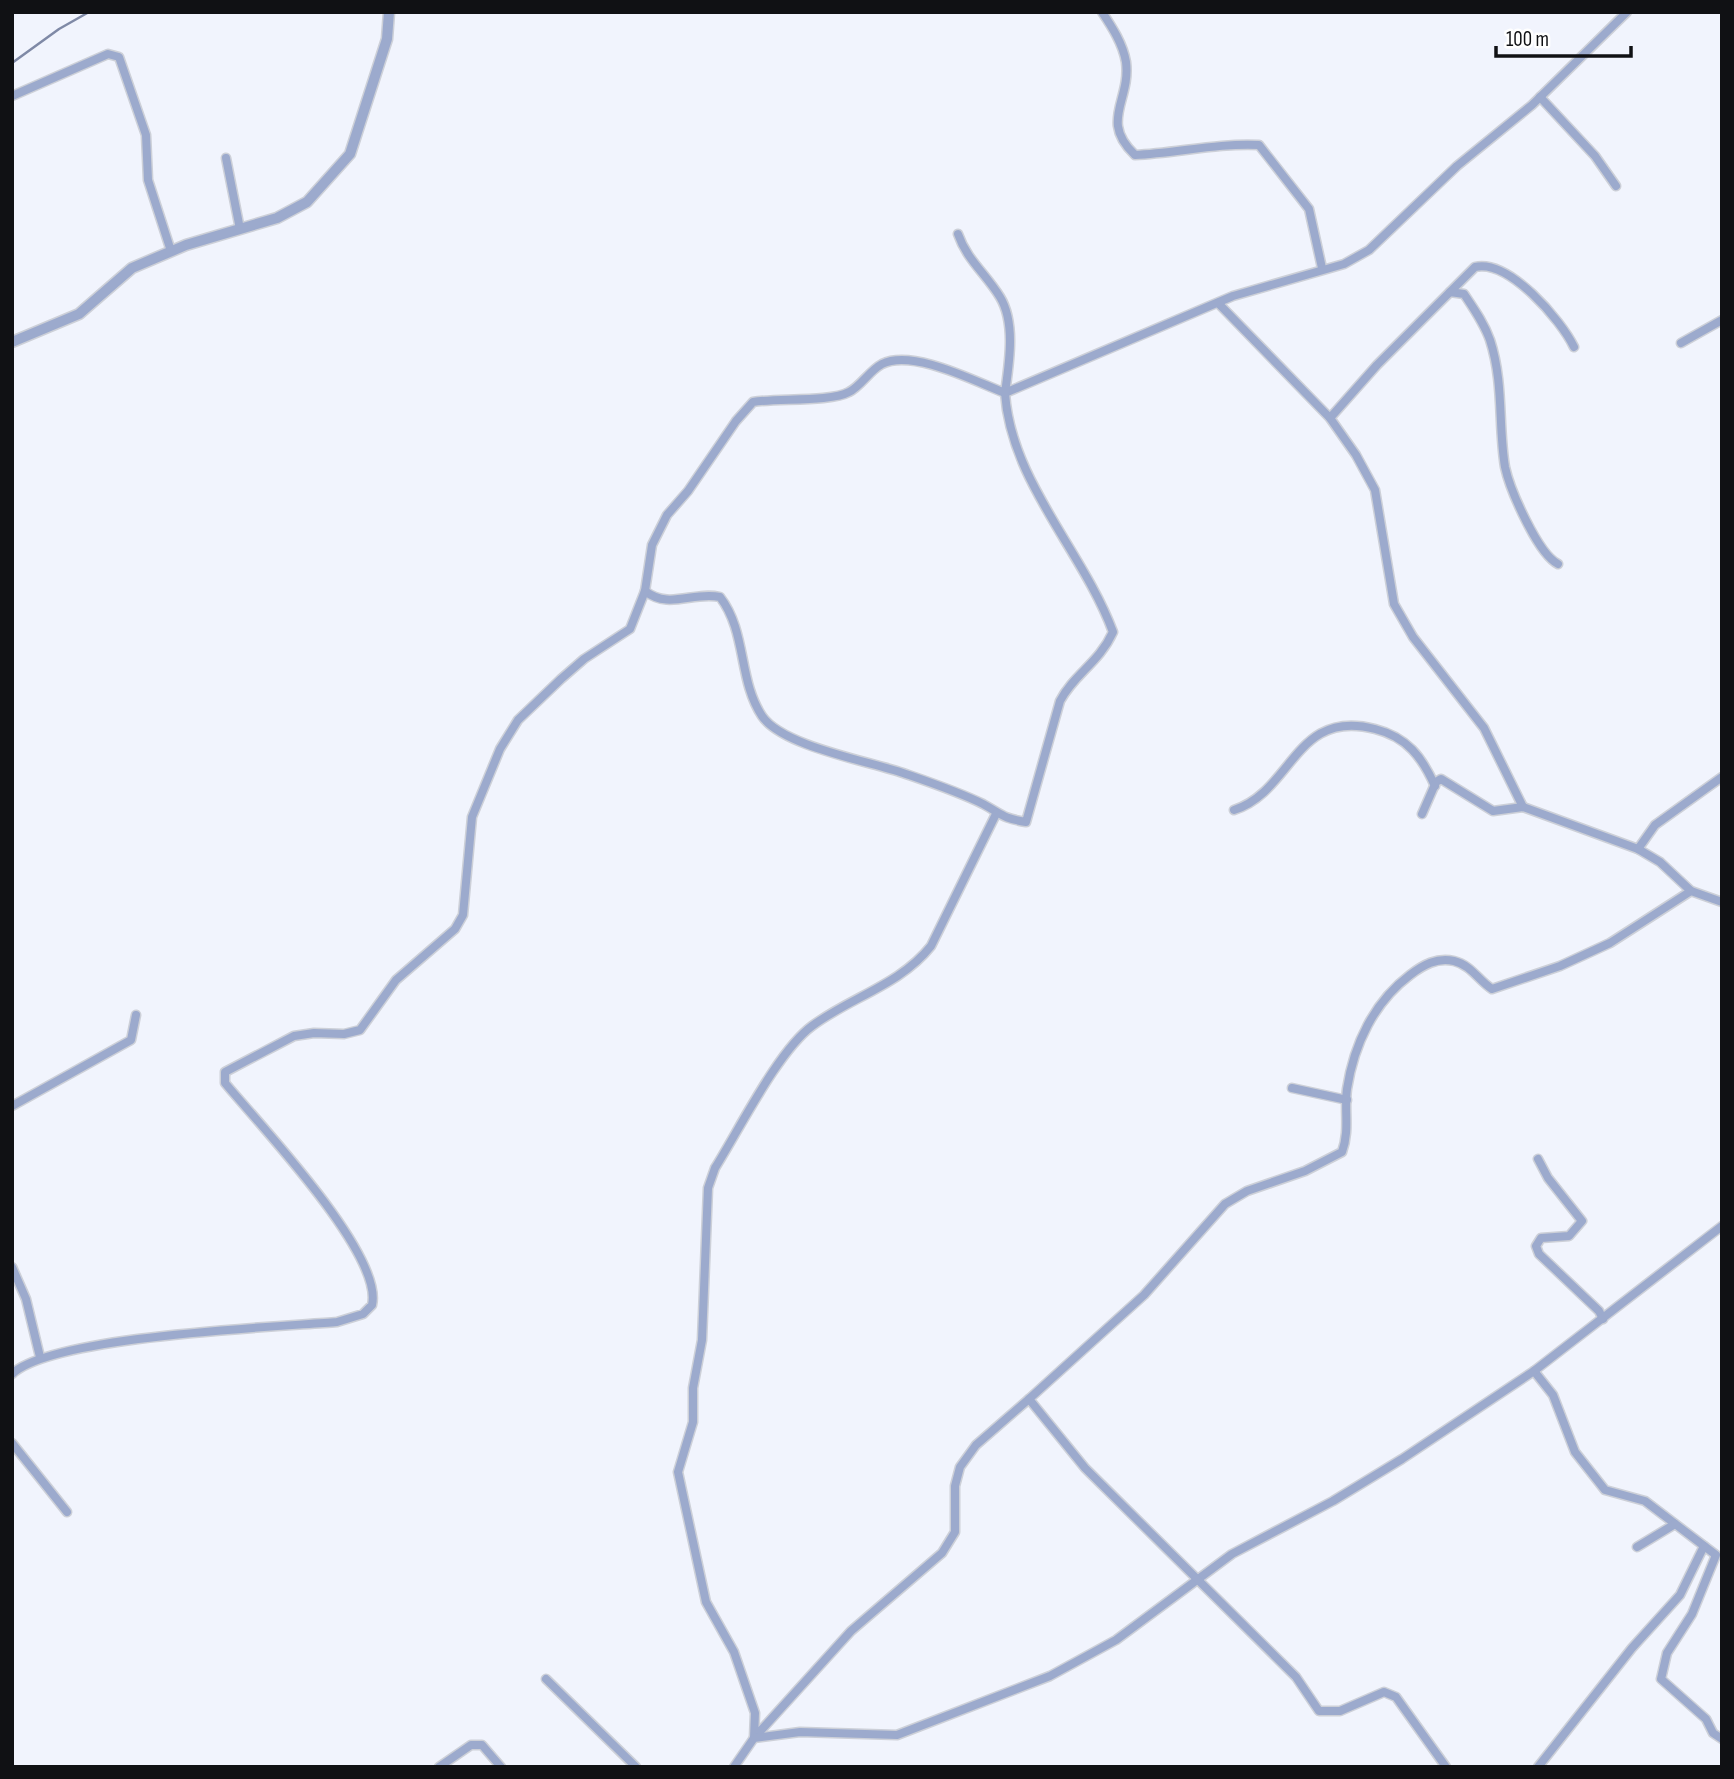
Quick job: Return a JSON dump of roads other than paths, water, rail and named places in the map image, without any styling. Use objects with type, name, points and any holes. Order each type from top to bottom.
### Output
[{"type":"street","points":[[12,342],[79,314],[132,268],[171,251],[277,218],[307,202],[349,154],[387,39],[388,12]]},
{"type":"street","points":[[1102,12],[1115,33],[1126,63],[1116,129],[1123,144],[1135,155],[1181,153],[1227,144],[1259,145],[1309,209],[1322,268]]},
{"type":"street","points":[[12,1374],[40,1357],[129,1340],[338,1322],[363,1314],[372,1305],[370,1279],[347,1231],[225,1083],[225,1072],[294,1037],[314,1033],[344,1034],[360,1030],[396,980],[455,929],[463,915],[472,817],[500,749],[517,720],[561,679],[584,659],[630,629],[645,591],[652,545],[667,515],[688,491],[736,421],[754,402],[781,398],[816,398],[849,392],[883,363],[902,361],[929,363],[1004,393],[1217,303],[1322,268],[1345,264],[1369,250],[1457,166],[1540,97],[1627,12]]},
{"type":"street","points":[[12,96],[108,54],[119,57],[146,135],[148,180],[171,251]]},
{"type":"street","points":[[1540,97],[1595,156],[1616,186]]},
{"type":"street","points":[[226,158],[240,229]]},
{"type":"street","points":[[645,591],[656,600],[669,601],[706,594],[720,597],[736,625],[752,696],[762,716],[774,731],[905,774],[984,805],[1002,818],[1026,822],[1060,701],[1065,691],[1095,663],[1114,632],[1102,601],[1045,506],[1017,444],[1006,411],[1004,393],[1009,334],[1001,298],[964,252],[958,234]]},
{"type":"street","points":[[1331,418],[1377,365],[1475,267],[1500,268],[1524,286],[1565,329],[1574,347]]},
{"type":"street","points":[[1450,292],[1464,294],[1481,319],[1490,341],[1499,382],[1505,468],[1535,538],[1550,560],[1558,564]]},
{"type":"street","points":[[1217,303],[1331,418],[1375,490],[1394,604],[1413,637],[1484,728],[1523,807]]},
{"type":"street","points":[[1681,343],[1722,320]]},
{"type":"street","points":[[1234,810],[1244,806],[1270,785],[1314,734],[1340,726],[1367,727],[1385,732],[1408,744],[1421,757],[1435,786]]},
{"type":"street","points":[[1638,849],[1655,825],[1722,777]]},
{"type":"street","points":[[1422,814],[1441,779],[1493,811],[1523,807],[1638,849],[1660,862],[1691,891],[1722,902]]},
{"type":"street","points":[[754,1738],[755,1713],[738,1664],[706,1602],[678,1472],[693,1422],[693,1388],[702,1340],[708,1188],[715,1168],[793,1044],[812,1026],[917,963],[931,946],[996,814]]},
{"type":"street","points":[[734,1767],[754,1738],[851,1631],[942,1553],[955,1532],[955,1486],[960,1467],[976,1445],[1144,1295],[1226,1204],[1247,1191],[1305,1171],[1342,1152],[1348,1136],[1347,1100],[1356,1055],[1374,1010],[1394,987],[1434,961],[1454,961],[1472,970],[1492,989],[1560,967],[1610,943],[1691,891]]},
{"type":"street","points":[[12,1105],[131,1040],[136,1015]]},
{"type":"street","points":[[1292,1088],[1347,1100]]},
{"type":"street","points":[[1538,1159],[1548,1178],[1582,1221],[1569,1236],[1541,1238],[1536,1246],[1539,1254],[1599,1311],[1603,1319]]},
{"type":"street","points":[[754,1738],[800,1732],[897,1735],[1050,1676],[1116,1640],[1232,1554],[1333,1501],[1402,1459],[1534,1371],[1722,1226]]},
{"type":"street","points":[[12,1267],[26,1299],[40,1357]]},
{"type":"street","points":[[1534,1371],[1553,1395],[1575,1452],[1605,1490],[1645,1500],[1716,1555]]},
{"type":"street","points":[[1028,1399],[1085,1468],[1296,1677],[1319,1711],[1340,1712],[1384,1692],[1396,1697],[1446,1767]]},
{"type":"street","points":[[12,1443],[67,1512]]},
{"type":"street","points":[[1637,1547],[1675,1524]]},
{"type":"street","points":[[1538,1767],[1632,1648],[1680,1595],[1704,1546]]},
{"type":"street","points":[[1722,1547],[1716,1555],[1692,1614],[1667,1653],[1661,1679],[1706,1719],[1713,1733],[1722,1739]]},
{"type":"street","points":[[546,1679],[636,1767]]},
{"type":"street","points":[[439,1767],[471,1745],[482,1745],[501,1767]]},
{"type":"waterway","points":[[12,63],[59,29],[89,12]]}]
